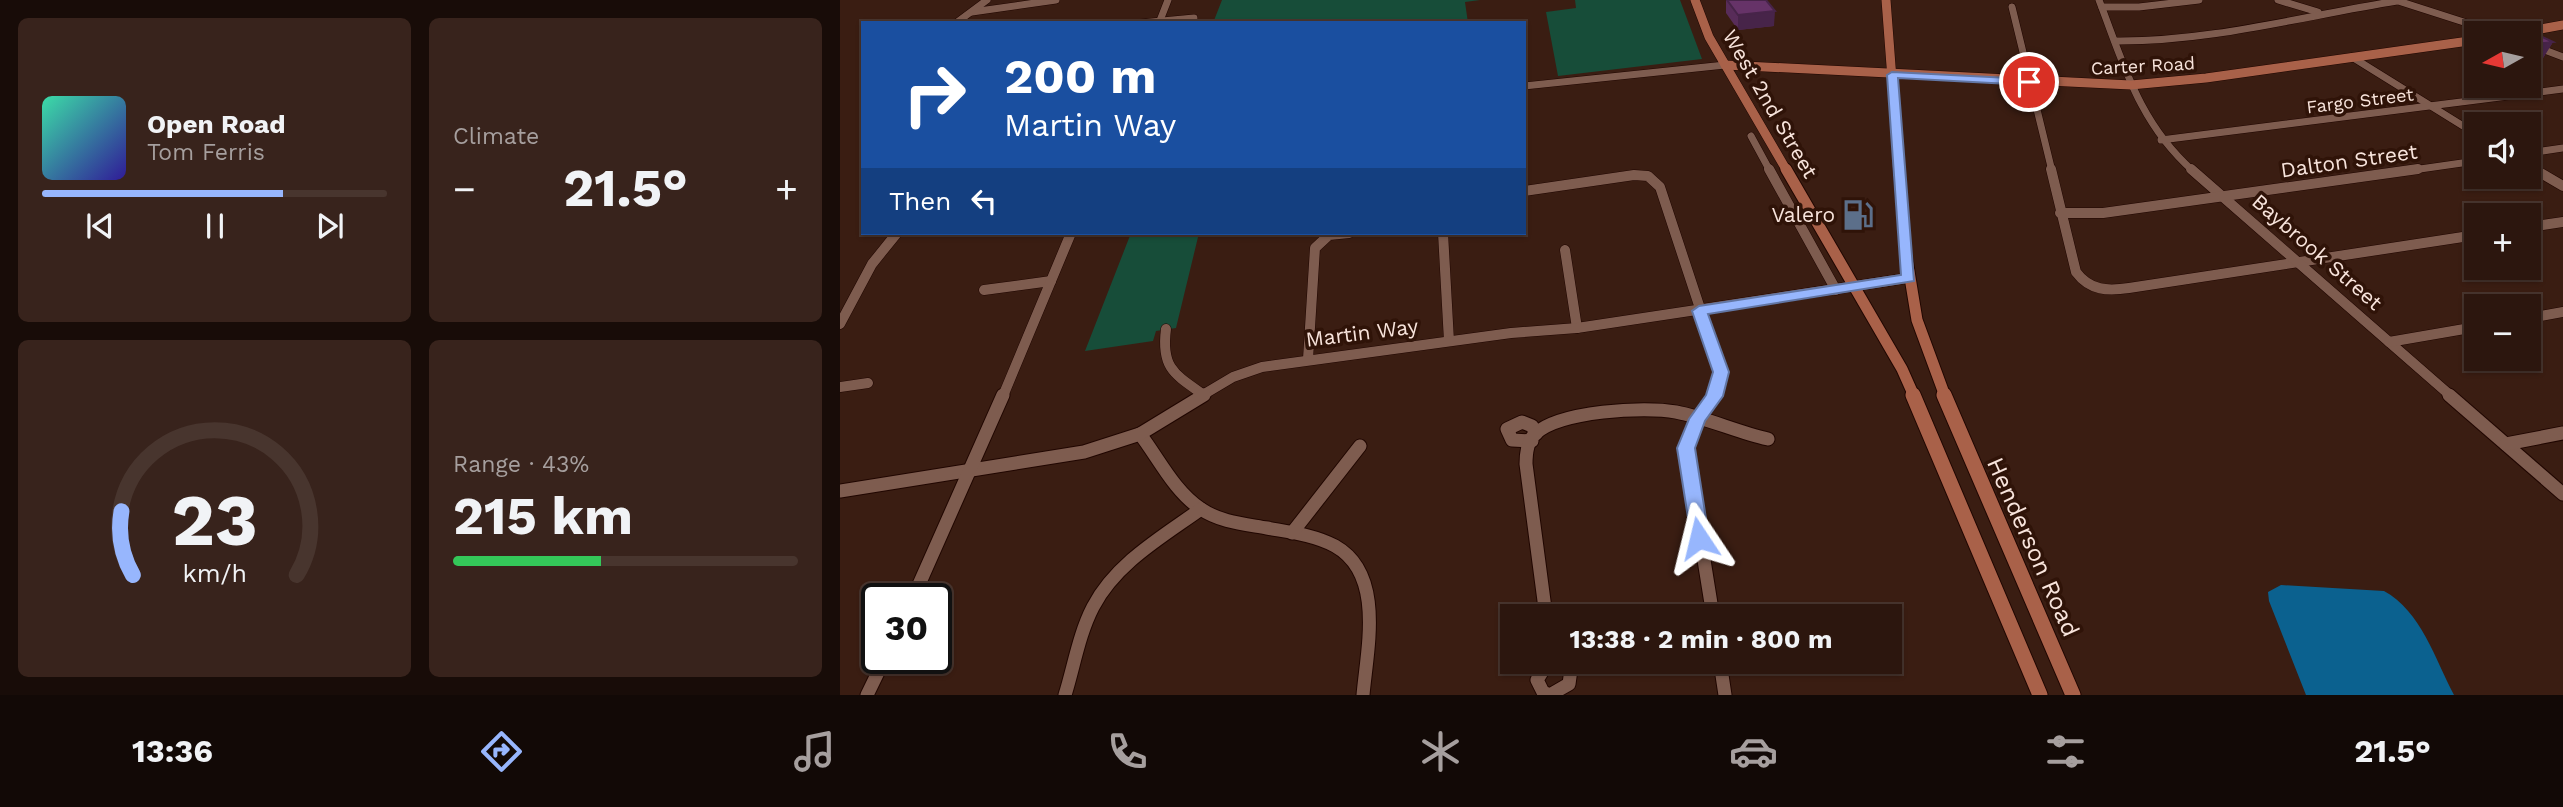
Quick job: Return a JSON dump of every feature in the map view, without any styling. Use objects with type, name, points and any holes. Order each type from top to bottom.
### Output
[{"type":"main road","name":"West 2nd Street","points":[[1695,0],[1703,26],[1902,369],[1954,486],[2040,695]]},
{"type":"main road","name":"Henderson Road","points":[[1886,0],[1908,278],[1927,354],[2073,695]]},
{"type":"main road","points":[[2541,29],[2563,25]]},
{"type":"main road","name":"Carter Road","points":[[1725,65],[2132,85],[2464,42]]},
{"type":"street","points":[[959,21],[987,0]]},
{"type":"street","points":[[972,12],[1056,0]]},
{"type":"street","points":[[1159,21],[1168,0]]},
{"type":"street","points":[[2101,4],[2139,7],[2199,0]]},
{"type":"street","points":[[2278,0],[2318,12]]},
{"type":"street","points":[[2115,41],[2149,42],[2270,26],[2318,12],[2396,0],[2464,22]]},
{"type":"street","points":[[2407,4],[2418,0]]},
{"type":"street","name":"Baybrook Street","points":[[2101,4],[2132,85],[2161,140],[2177,158],[2563,494]]},
{"type":"street","points":[[2012,7],[2060,213],[2076,272],[2084,284],[2099,290],[2300,263],[2464,237]]},
{"type":"street","points":[[1168,21],[1194,18]]},
{"type":"street","points":[[2541,49],[2563,57]]},
{"type":"street","points":[[2352,57],[2464,127]]},
{"type":"street","points":[[1526,86],[1725,65]]},
{"type":"street","name":"Fargo Street","points":[[2161,140],[2563,89]]},
{"type":"street","name":"West 2nd Street","points":[[1751,136],[1836,290]]},
{"type":"street","points":[[2541,151],[2563,148]]},
{"type":"street","points":[[1760,152],[1775,151]]},
{"type":"street","name":"Dalton Street","points":[[2060,213],[2103,213],[2464,163]]},
{"type":"street","points":[[2541,173],[2563,186]]},
{"type":"street","points":[[1526,191],[1642,175],[1653,178],[1660,187],[1721,372],[1714,396],[1697,419],[1688,438],[1686,459],[1711,604]]},
{"type":"street","points":[[2541,225],[2563,222]]},
{"type":"street","points":[[840,324],[859,293],[874,258],[895,235]]},
{"type":"street","points":[[920,583],[972,470],[1070,235]]},
{"type":"street","points":[[1308,359],[1313,258],[1317,244],[1329,235]]},
{"type":"street","points":[[1443,235],[1449,341]]},
{"type":"street","points":[[1565,250],[1577,328]]},
{"type":"street","name":"Martin Way","points":[[840,491],[1084,452],[1140,435],[1248,371],[1308,359],[1577,328],[1908,278]]},
{"type":"street","points":[[984,290],[1051,281]]},
{"type":"street","points":[[2541,316],[2563,312]]},
{"type":"street","points":[[1166,329],[1162,352],[1166,363],[1204,395]]},
{"type":"street","points":[[2389,342],[2464,329]]},
{"type":"street","points":[[840,387],[868,383]]},
{"type":"street","points":[[1544,604],[1526,464],[1534,437],[1567,420],[1637,410],[1665,410],[1768,439]]},
{"type":"street","points":[[2506,444],[2563,433]]},
{"type":"street","points":[[1140,435],[1184,493],[1201,509],[1226,519],[1292,533],[1336,546],[1348,554],[1363,575],[1368,602],[1363,695]]},
{"type":"street","points":[[1292,533],[1360,446]]},
{"type":"street","points":[[1065,695],[1086,623],[1106,587],[1136,558],[1201,509]]},
{"type":"street","points":[[867,695],[877,674]]},
{"type":"street","points":[[1541,674],[1537,680],[1543,692],[1550,695],[1570,684],[1571,674]]},
{"type":"street","points":[[1722,674],[1725,695]]},
{"type":"green space","points":[[1222,0],[1480,0],[1465,2],[1468,21],[1214,21]]},
{"type":"green space","points":[[1575,0],[1680,0],[1702,59],[1558,76],[1546,12],[1576,8]]},
{"type":"green space","points":[[1130,235],[1199,235],[1176,328],[1156,331],[1153,341],[1085,351]]},
{"type":"water","points":[[2281,585],[2384,591],[2397,600],[2417,623],[2454,695],[2306,695],[2269,601],[2268,592]]},
{"type":"building","points":[[1727,0],[1766,0],[1775,11],[1738,15]]},
{"type":"building","points":[[2541,36],[2553,42],[2541,43]]},
{"type":"place","name":"Valero","points":[[1858,215]]},
{"type":"route","points":[[1699,538],[1686,448],[1697,419],[1714,396],[1721,372],[1718,357],[1699,311],[1908,278],[1892,75],[2029,82]]}]
